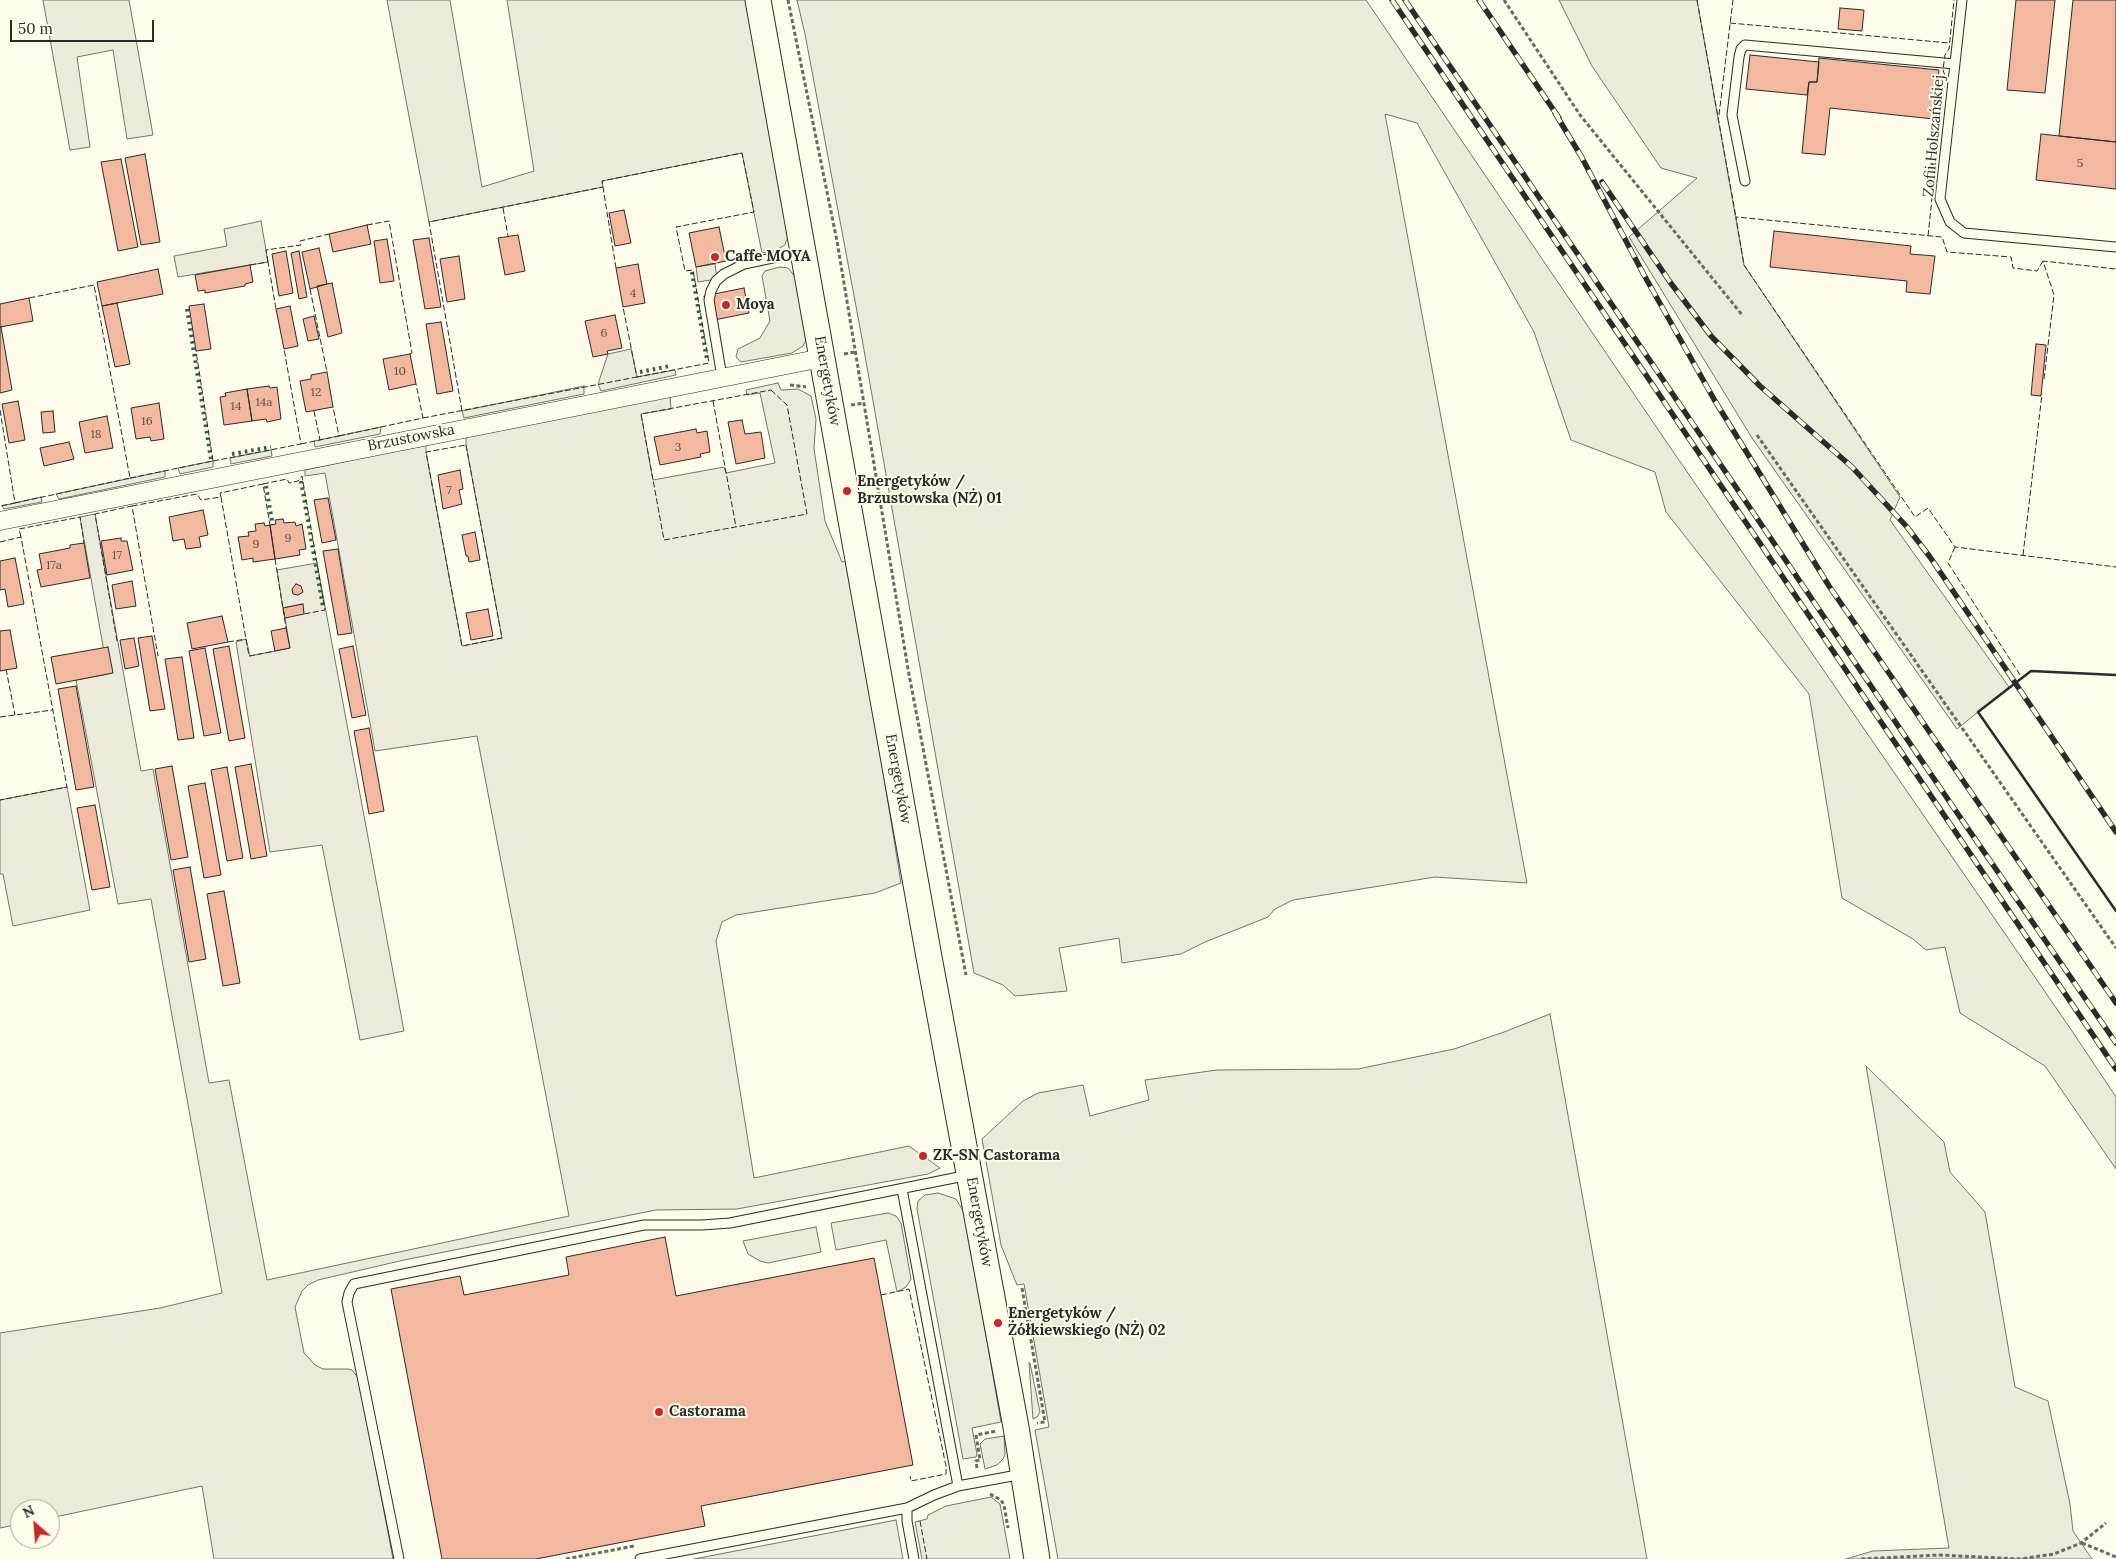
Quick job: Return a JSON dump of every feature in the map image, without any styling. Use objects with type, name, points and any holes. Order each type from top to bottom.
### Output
[{"type":"main road","name":"Energetyków","points":[[758,0],[970,1175],[1037,1559]]},
{"type":"street","name":"Brzustowska","points":[[0,521],[822,358]]},
{"type":"lane","name":"Zofii Holszańskiej","points":[[1962,0],[1940,199],[1950,222],[1964,233],[2116,247]]},
{"type":"lane","points":[[1745,181],[1732,116],[1739,56],[1741,49],[1745,45],[1955,64]]},
{"type":"lane","points":[[722,377],[709,300],[716,281],[724,274],[744,264],[804,252]]},
{"type":"lane","points":[[399,1559],[347,1302],[354,1284],[644,1225],[730,1223],[970,1175]]},
{"type":"lane","points":[[902,1189],[958,1486]]},
{"type":"lane","points":[[640,1559],[907,1508],[958,1486],[1023,1474]]},
{"type":"lane","points":[[907,1508],[907,1521],[914,1559]]},
{"type":"path","points":[[788,0],[837,241],[908,669],[966,975]]},
{"type":"path","points":[[1504,0],[1580,115],[1743,316]]},
{"type":"path","points":[[1757,435],[2116,948]]},
{"type":"path","points":[[1861,1559],[1938,1554],[2020,1559],[2054,1554],[2081,1543],[2106,1523]]},
{"type":"path","points":[[2081,1543],[2116,1556]]},
{"type":"shaded area","points":[[43,0],[129,0],[153,135],[127,139],[113,50],[77,57],[90,147],[70,150]]},
{"type":"shaded area","points":[[387,0],[450,0],[482,187],[534,171],[507,0],[748,0],[789,233],[785,245],[774,251],[762,253],[742,153],[602,181],[603,187],[429,222]]},
{"type":"shaded area","points":[[797,0],[1366,0],[2116,1097],[2116,1169],[2045,1066],[1960,1013],[1945,947],[1926,950],[1913,939],[1842,898],[1809,694],[1666,512],[1655,472],[1571,440],[1534,332],[1417,123],[1385,114],[1527,883],[1435,877],[1293,900],[1275,909],[1268,917],[1205,942],[1181,954],[1122,963],[1119,938],[1059,948],[1067,991],[1015,996],[1003,985],[974,973],[861,333]]},
{"type":"shaded area","points":[[1559,0],[1697,0],[1744,265],[1900,497],[1890,520],[2009,687],[1957,729],[1752,438],[1629,237],[1697,178],[1661,168],[1592,66]]},
{"type":"shaded area","points":[[261,221],[268,262],[178,277],[174,256],[227,246],[224,229]]},
{"type":"shaded area","points":[[715,264],[717,279],[698,282],[696,267]]},
{"type":"shaded area","points":[[780,267],[788,268],[797,279],[806,340],[803,346],[792,353],[741,362],[736,357],[738,349],[760,338],[770,321],[762,276],[765,271]]},
{"type":"shaded area","points":[[631,349],[637,377],[675,370],[676,375],[601,391],[598,384],[608,354]]},
{"type":"shaded area","points":[[778,383],[781,390],[798,389],[811,396],[816,419],[814,449],[825,521],[842,562],[849,561],[901,883],[875,893],[736,915],[722,922],[716,941],[754,1178],[909,1146],[940,1168],[928,1174],[737,1209],[656,1210],[404,1260],[318,1280],[308,1285],[302,1291],[295,1307],[304,1353],[315,1365],[323,1369],[352,1370],[359,1379],[393,1559],[214,1559],[202,1486],[60,1516],[60,1499],[10,1499],[10,1526],[0,1528],[0,1333],[160,1308],[222,1293],[151,899],[118,904],[76,680],[108,674],[80,517],[95,514],[141,771],[153,769],[209,1083],[229,1080],[267,1280],[569,1216],[477,736],[375,751],[325,473],[305,476],[305,470],[426,444],[462,646],[502,638],[466,437],[670,396],[671,409],[641,414],[653,480],[724,467],[726,473],[775,463],[760,393],[747,395],[746,390]]},
{"type":"shaded area","points":[[584,386],[584,394],[464,418],[462,411]]},
{"type":"shaded area","points":[[381,427],[380,434],[315,447],[314,441]]},
{"type":"shaded area","points":[[271,450],[272,456],[231,464],[230,458]]},
{"type":"shaded area","points":[[213,461],[213,467],[180,474],[178,468]]},
{"type":"shaded area","points":[[165,471],[165,477],[59,499],[56,494]]},
{"type":"shaded area","points":[[41,497],[42,502],[4,509],[2,506]]},
{"type":"shaded area","points":[[317,563],[404,1031],[360,1040],[322,845],[270,852],[236,642],[246,639],[250,656],[290,648],[285,618],[304,613],[302,604],[283,608],[277,570]]},
{"type":"shaded area","points":[[67,787],[90,910],[13,926],[3,874],[0,874],[0,800]]},
{"type":"shaded area","points":[[1550,1014],[1647,1559],[1058,1559],[1035,1430],[1049,1427],[1024,1284],[1017,1285],[1001,1245],[982,1139],[1023,1101],[1038,1093],[1083,1085],[1090,1116],[1149,1100],[1145,1080],[1217,1070],[1358,1069],[1454,1049]]},
{"type":"shaded area","points":[[1866,1066],[1944,1142],[1950,1172],[1985,1212],[2015,1387],[2048,1401],[2070,1504],[2073,1531],[2092,1559],[1846,1559],[1873,1551],[1949,1548]]},
{"type":"shaded area","points":[[938,1193],[956,1199],[965,1214],[1001,1422],[972,1428],[977,1454],[976,1457],[963,1459],[917,1209],[918,1201],[925,1195]]},
{"type":"shaded area","points":[[888,1213],[896,1216],[901,1223],[911,1279],[906,1287],[897,1292],[886,1240],[836,1250],[831,1223]]},
{"type":"shaded area","points":[[816,1227],[821,1252],[768,1263],[748,1254],[743,1241]]},
{"type":"shaded area","points":[[1029,1363],[1040,1412],[1033,1419]]},
{"type":"shaded area","points":[[1004,1436],[1005,1454],[1003,1459],[997,1465],[985,1469],[980,1444],[985,1439]]},
{"type":"shaded area","points":[[991,1497],[1000,1504],[1010,1559],[922,1559],[915,1522],[927,1519],[928,1515],[946,1506]]},
{"type":"shaded area","points":[[896,1520],[903,1559],[694,1559]]},
{"type":"building","points":[[2016,0],[2055,0],[2045,93],[2007,90]]},
{"type":"building","points":[[2073,0],[2116,0],[2116,142],[2059,136]]},
{"type":"building","points":[[1840,8],[1864,10],[1862,31],[1838,29]]},
{"type":"building","points":[[1750,55],[1819,62],[1817,82],[1809,82],[1807,95],[1746,89]]},
{"type":"building","points":[[1819,58],[1939,70],[1934,119],[1830,108],[1825,155],[1802,153],[1809,82],[1817,82]]},
{"type":"building","points":[[2041,134],[2116,142],[2116,189],[2036,180]]},
{"type":"building","points":[[145,154],[160,242],[141,245],[125,158]]},
{"type":"building","points":[[121,159],[138,247],[118,251],[101,162]]},
{"type":"building","points":[[624,210],[631,243],[615,246],[609,213]]},
{"type":"building","points":[[367,225],[371,244],[333,252],[329,234]]},
{"type":"building","points":[[719,227],[726,261],[696,267],[689,233]]},
{"type":"building","points":[[1774,231],[1911,246],[1910,254],[1935,256],[1930,294],[1906,292],[1907,281],[1770,267]]},
{"type":"building","points":[[518,235],[525,271],[505,275],[498,238]]},
{"type":"building","points":[[429,238],[441,307],[425,309],[413,240]]},
{"type":"building","points":[[387,239],[394,281],[380,283],[374,241]]},
{"type":"building","points":[[319,248],[327,284],[310,289],[302,252]]},
{"type":"building","points":[[286,251],[293,293],[279,296],[272,254]]},
{"type":"building","points":[[299,251],[307,297],[299,299],[291,253]]},
{"type":"building","points":[[459,256],[465,299],[447,302],[440,259]]},
{"type":"building","points":[[638,264],[645,303],[623,307],[616,268]]},
{"type":"building","points":[[250,265],[253,282],[245,284],[245,286],[205,293],[205,290],[198,291],[195,275]]},
{"type":"building","points":[[158,269],[163,294],[102,306],[97,282]]},
{"type":"building","points":[[332,283],[342,333],[328,337],[317,286]]},
{"type":"building","points":[[744,288],[749,313],[709,321],[704,296]]},
{"type":"building","points":[[29,298],[33,321],[0,327],[0,304]]},
{"type":"building","points":[[117,303],[130,364],[115,367],[102,306]]},
{"type":"building","points":[[204,304],[211,349],[196,351],[189,306]]},
{"type":"building","points":[[290,306],[298,346],[284,349],[276,309]]},
{"type":"building","points":[[615,315],[622,348],[607,351],[608,354],[593,357],[585,321]]},
{"type":"building","points":[[314,316],[319,339],[308,341],[303,319]]},
{"type":"building","points":[[441,322],[453,391],[437,394],[426,324]]},
{"type":"building","points":[[0,327],[12,390],[0,393]]},
{"type":"building","points":[[2036,344],[2046,345],[2041,396],[2031,395]]},
{"type":"building","points":[[410,354],[416,384],[389,390],[383,359]]},
{"type":"building","points":[[327,372],[333,407],[306,412],[300,381],[311,379],[311,375]]},
{"type":"building","points":[[269,386],[270,388],[277,387],[281,419],[267,422],[266,419],[252,421],[247,389]]},
{"type":"building","points":[[247,389],[252,421],[224,425],[220,397],[226,396],[225,393]]},
{"type":"building","points":[[18,401],[25,440],[9,443],[2,404]]},
{"type":"building","points":[[159,403],[164,439],[151,441],[150,437],[136,439],[131,408]]},
{"type":"building","points":[[53,411],[55,432],[43,433],[41,412]]},
{"type":"building","points":[[107,416],[113,448],[85,453],[79,422]]},
{"type":"building","points":[[742,420],[745,434],[761,432],[765,458],[736,464],[728,422]]},
{"type":"building","points":[[696,429],[697,433],[707,431],[710,452],[700,454],[701,457],[660,465],[654,437]]},
{"type":"building","points":[[69,442],[74,459],[44,466],[40,448]]},
{"type":"building","points":[[460,470],[463,489],[459,490],[462,504],[443,509],[438,475]]},
{"type":"building","points":[[328,498],[336,540],[322,543],[314,500]]},
{"type":"building","points":[[203,510],[208,535],[199,537],[201,547],[186,549],[184,539],[173,541],[169,517]]},
{"type":"building","points":[[283,519],[284,523],[295,522],[296,526],[302,524],[306,549],[299,550],[300,555],[275,559],[270,525],[276,524],[275,520]]},
{"type":"building","points":[[264,523],[265,526],[270,525],[275,559],[253,562],[253,558],[242,560],[238,537],[249,536],[248,532],[256,531],[255,524]]},
{"type":"building","points":[[475,532],[480,560],[469,562],[462,535]]},
{"type":"building","points":[[121,538],[121,541],[127,541],[133,570],[107,575],[101,541]]},
{"type":"building","points":[[84,543],[90,578],[41,587],[37,570],[42,569],[39,554],[70,548],[70,545]]},
{"type":"building","points":[[338,549],[352,633],[338,635],[323,551]]},
{"type":"building","points":[[15,558],[24,604],[8,607],[5,589],[0,590],[0,561]]},
{"type":"building","points":[[132,581],[136,606],[116,609],[112,585]]},
{"type":"building","points":[[296,584],[301,586],[303,592],[298,595],[293,594],[292,589]]},
{"type":"building","points":[[303,604],[304,614],[285,618],[283,608]]},
{"type":"building","points":[[488,609],[493,636],[471,640],[466,613]]},
{"type":"building","points":[[222,616],[228,642],[192,649],[187,623]]},
{"type":"building","points":[[286,628],[290,648],[275,651],[271,631]]},
{"type":"building","points":[[10,630],[17,668],[0,671],[0,631]]},
{"type":"building","points":[[152,636],[165,709],[150,711],[138,638]]},
{"type":"building","points":[[134,638],[139,666],[125,669],[120,640]]},
{"type":"building","points":[[229,646],[245,738],[229,741],[213,649]]},
{"type":"building","points":[[353,646],[366,715],[352,718],[339,649]]},
{"type":"building","points":[[108,647],[113,673],[56,684],[51,657]]},
{"type":"building","points":[[205,648],[221,733],[204,736],[189,651]]},
{"type":"building","points":[[182,657],[194,738],[178,740],[165,659]]},
{"type":"building","points":[[76,686],[94,787],[76,790],[58,689]]},
{"type":"building","points":[[369,728],[384,811],[369,814],[354,731]]},
{"type":"building","points":[[251,764],[267,856],[251,859],[235,767]]},
{"type":"building","points":[[172,766],[188,857],[171,860],[155,769]]},
{"type":"building","points":[[227,767],[243,858],[227,861],[211,770]]},
{"type":"building","points":[[205,783],[221,875],[204,878],[188,786]]},
{"type":"building","points":[[95,805],[110,887],[92,890],[77,808]]},
{"type":"building","points":[[190,867],[206,959],[189,962],[173,870]]},
{"type":"building","points":[[224,891],[240,983],[223,986],[207,894]]},
{"type":"building","name":"Castorama","points":[[665,1237],[676,1296],[874,1258],[913,1465],[701,1506],[705,1526],[536,1559],[442,1559],[391,1289],[460,1276],[464,1295],[569,1275],[566,1257]]},
{"type":"railway","points":[[1392,0],[2116,1069]]},
{"type":"railway","points":[[1405,0],[1962,820],[2116,1043]]},
{"type":"railway","points":[[1479,0],[1559,118]]},
{"type":"railway","points":[[1555,113],[1581,156],[1644,275],[1715,401],[1829,586],[2116,1003]]},
{"type":"railway","points":[[1602,182],[1670,282],[1711,336],[1760,386],[1852,467],[1907,527],[1930,557],[2116,832]]},
{"type":"hedge","points":[[1930,185],[1938,119]]},
{"type":"hedge","points":[[692,272],[707,360]]},
{"type":"hedge","points":[[187,309],[211,459]]},
{"type":"hedge","points":[[640,372],[670,366]]},
{"type":"hedge","points":[[232,454],[271,447]]},
{"type":"hedge","points":[[301,481],[323,607]]},
{"type":"hedge","points":[[266,486],[272,521]]},
{"type":"fence","points":[[1697,0],[1736,217]]},
{"type":"fence","points":[[1719,115],[1733,0]]},
{"type":"fence","points":[[1928,236],[1945,76],[1943,70],[1945,55],[1949,49],[1954,0]]},
{"type":"fence","points":[[1730,23],[1949,43]]},
{"type":"fence","points":[[616,268],[602,181],[742,153],[754,212],[676,227],[685,271],[693,270],[709,363],[637,377],[623,307]]},
{"type":"fence","points":[[462,411],[429,222],[603,187]]},
{"type":"fence","points":[[503,208],[508,236]]},
{"type":"fence","points":[[2043,261],[2037,271],[2013,268],[2011,257],[1947,252],[1942,237],[1736,217],[1744,265],[1915,517],[1928,508],[1955,547],[2116,567]]},
{"type":"fence","points":[[367,225],[389,221],[412,353],[410,354]]},
{"type":"fence","points":[[268,262],[266,250],[301,245],[300,241],[329,234]]},
{"type":"fence","points":[[2044,379],[2054,295],[2043,261],[2116,269]]},
{"type":"fence","points":[[250,265],[268,262],[276,309]]},
{"type":"fence","points":[[15,503],[130,478],[94,285],[29,298]]},
{"type":"fence","points":[[310,289],[327,372]]},
{"type":"fence","points":[[213,461],[301,444],[284,349]]},
{"type":"fence","points":[[130,478],[213,461],[196,351]]},
{"type":"fence","points":[[423,418],[637,377]]},
{"type":"fence","points":[[339,436],[423,418],[416,384]]},
{"type":"fence","points":[[771,390],[787,405],[807,514],[664,540],[641,414],[771,390]]},
{"type":"fence","points":[[2023,555],[2042,394]]},
{"type":"fence","points":[[713,401],[736,527]]},
{"type":"fence","points":[[301,444],[339,436],[333,407]]},
{"type":"fence","points":[[0,410],[15,503],[0,506]]},
{"type":"fence","points":[[314,411],[320,440]]},
{"type":"fence","points":[[466,445],[502,638],[462,646],[426,452],[466,445]]},
{"type":"fence","points":[[263,484],[287,479],[289,483],[298,481],[302,476],[325,610],[304,614]]},
{"type":"fence","points":[[221,497],[220,493],[263,484],[270,525]]},
{"type":"fence","points":[[132,506],[197,494],[201,500],[221,497],[249,656],[275,651]]},
{"type":"fence","points":[[117,641],[95,514],[132,506],[158,656]]},
{"type":"fence","points":[[21,537],[19,529],[80,517],[84,543]]},
{"type":"fence","points":[[0,542],[21,537],[67,787],[0,800]]},
{"type":"fence","points":[[1955,547],[1948,563],[2022,678]]},
{"type":"fence","points":[[275,559],[286,628]]},
{"type":"fence","points":[[228,642],[246,639]]},
{"type":"fence","points":[[6,669],[15,715]]},
{"type":"fence","points":[[0,717],[53,710]]},
{"type":"fence","points":[[881,1295],[909,1289],[946,1466],[946,1474],[911,1481],[910,1476]]},
{"type":"fence","points":[[920,1521],[927,1559]]},
{"type":"wall","points":[[2116,675],[2031,671],[1978,712],[2116,911]]},
{"type":"place","name":"Caffe MOYA","points":[[715,257]]},
{"type":"place","name":"Moya","points":[[726,305]]},
{"type":"place","name":"Energetyków / Brzustowska (NŻ) 01","points":[[847,491]]},
{"type":"place","name":"ZK-SN Castorama","points":[[923,1156]]},
{"type":"place","name":"Energetyków / Żółkiewskiego (NŻ) 02","points":[[998,1323]]},
{"type":"place","name":"Castorama","points":[[659,1412]]}]
